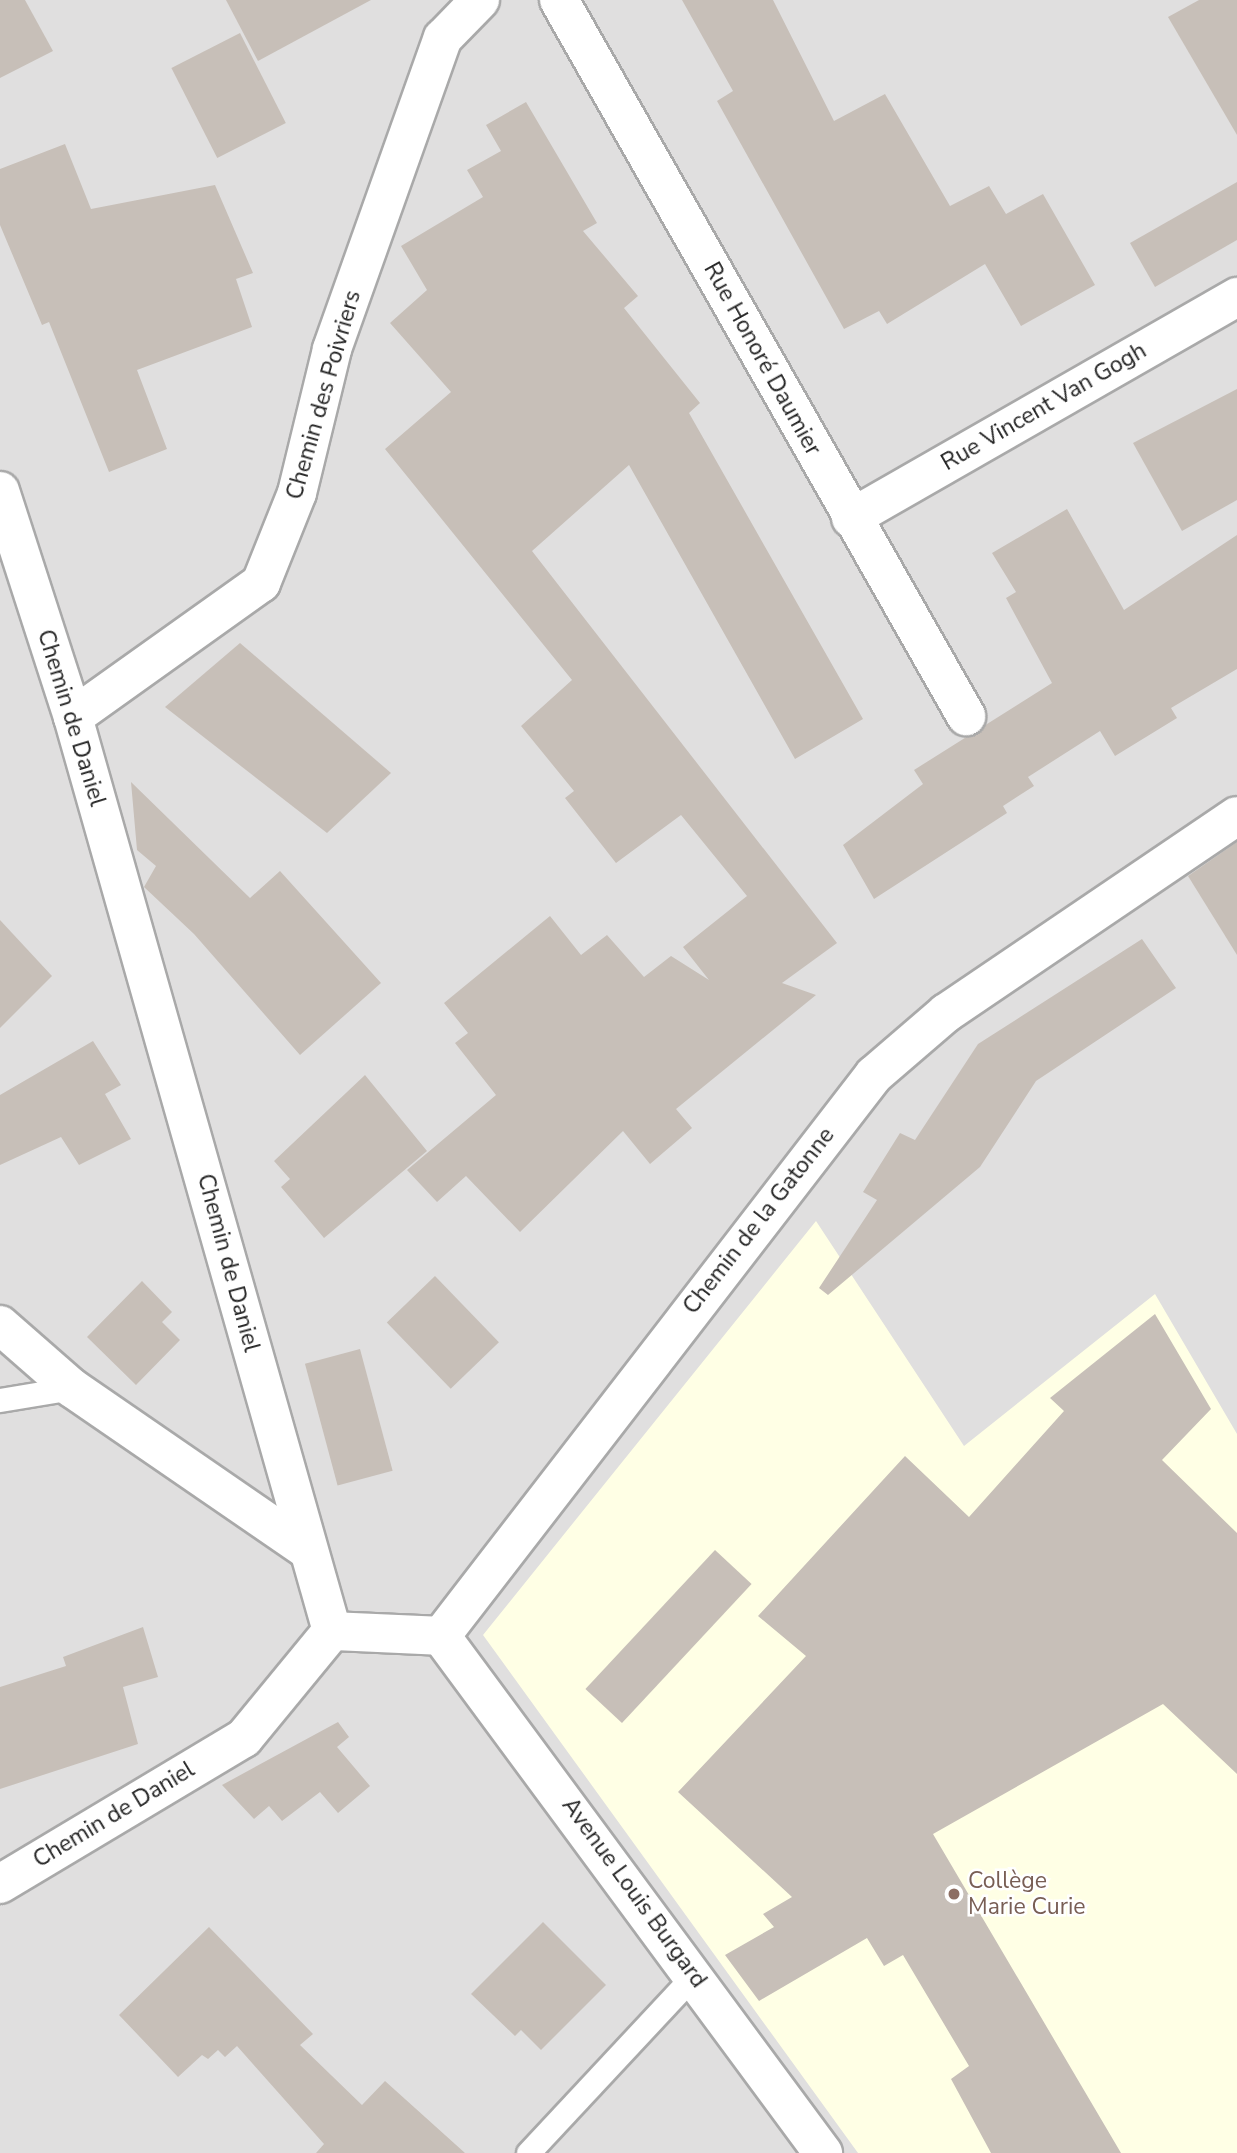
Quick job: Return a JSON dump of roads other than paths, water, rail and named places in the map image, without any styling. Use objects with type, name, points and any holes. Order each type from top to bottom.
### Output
[{"type":"street","name":"Chemin des Poivriers","points":[[73,717],[261,583],[297,493],[332,349],[443,38],[480,0]]},
{"type":"street","name":"Rue Honoré Daumier","points":[[559,0],[966,716]]},
{"type":"street","name":"Rue Vincent Van Gogh","points":[[852,518],[1237,297]]},
{"type":"street","name":"Chemin de Daniel","points":[[0,491],[73,717],[305,1548],[332,1631],[244,1738],[0,1884]]},
{"type":"street","name":"Chemin de la Gatonne","points":[[441,1636],[874,1075],[946,1013],[1237,816]]},
{"type":"street","points":[[0,1325],[72,1388],[305,1548]]},
{"type":"street","points":[[332,1631],[441,1636]]},
{"type":"street","name":"Avenue Louis Burgard","points":[[441,1636],[823,2153]]},
{"type":"lane","points":[[0,1400],[72,1388]]},
{"type":"lane","points":[[528,2153],[693,1976]]},
{"type":"place","name":"Collège Marie Curie","points":[[954,1894]]}]
